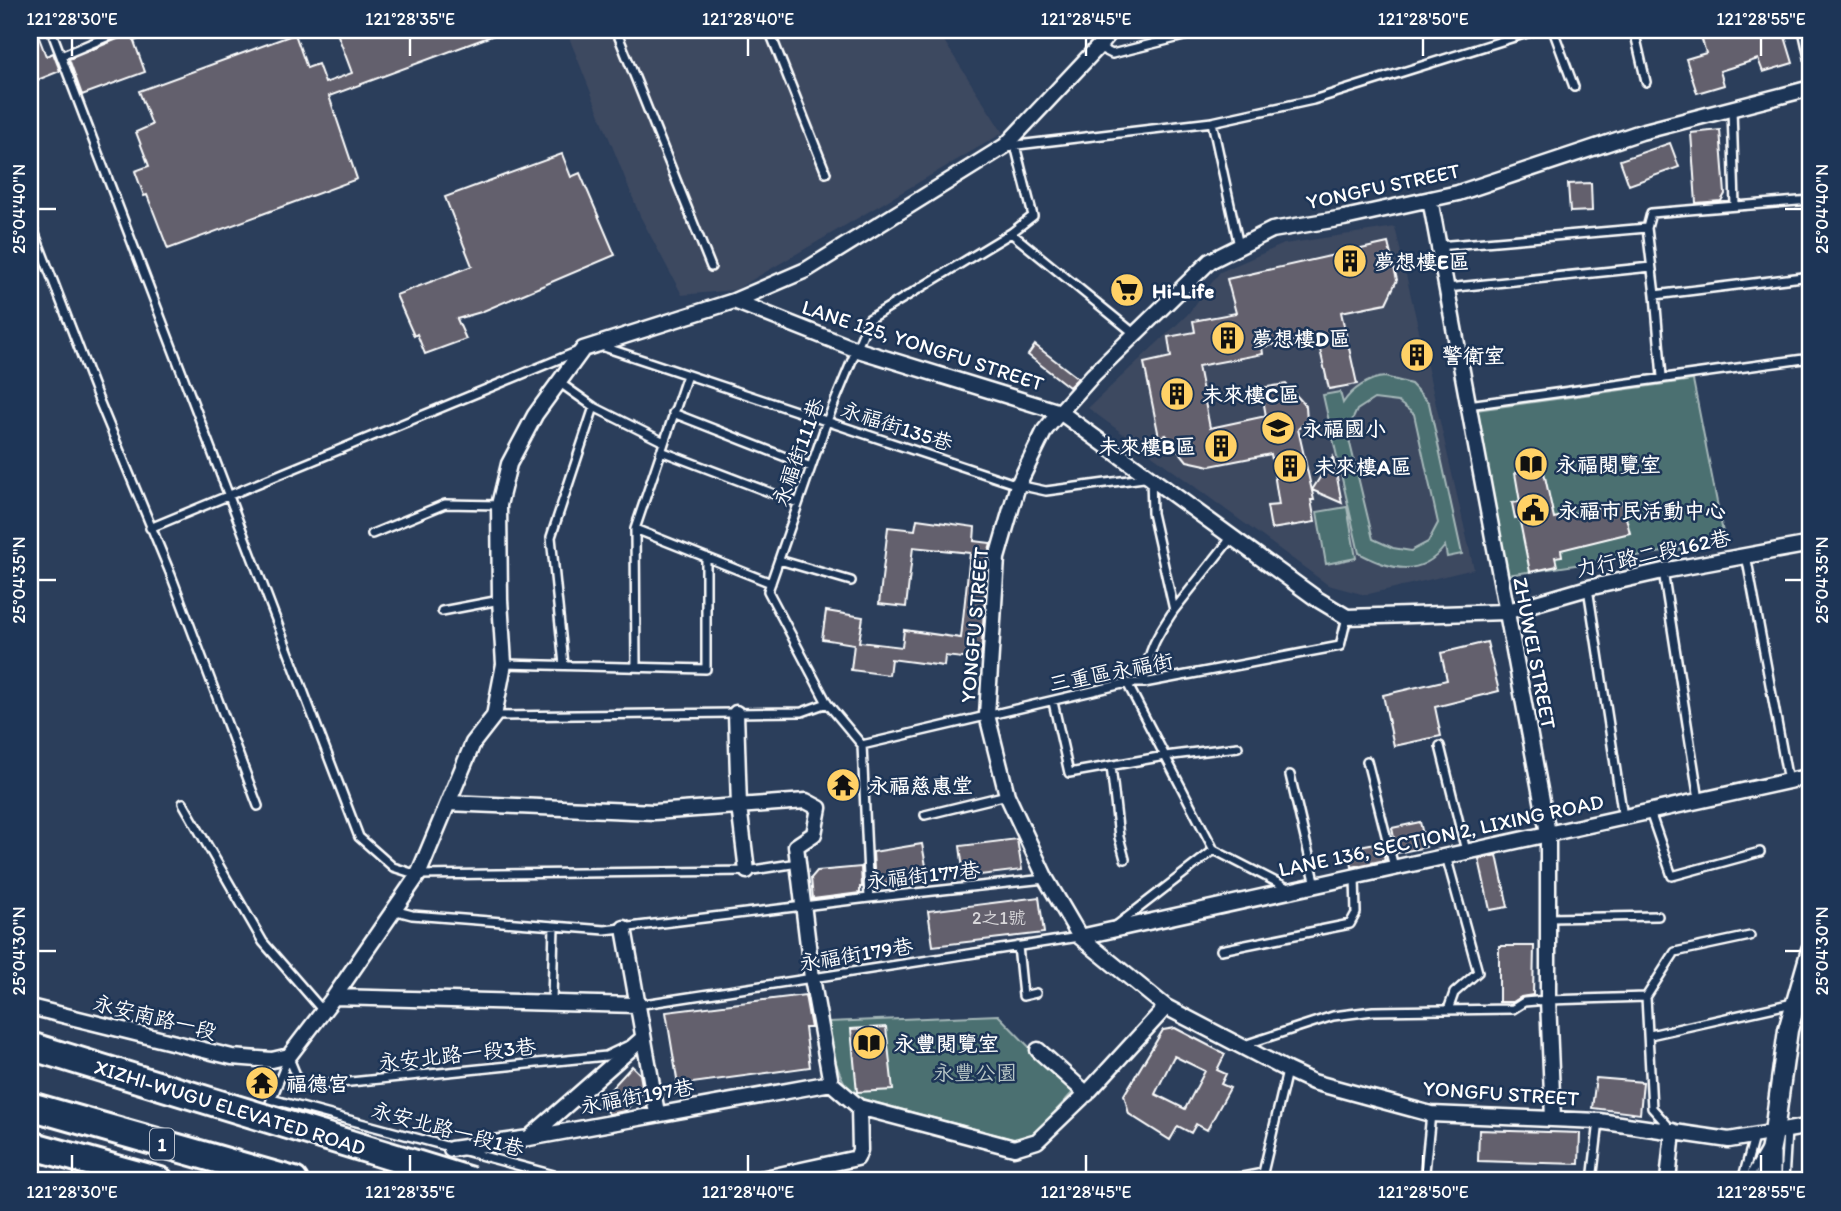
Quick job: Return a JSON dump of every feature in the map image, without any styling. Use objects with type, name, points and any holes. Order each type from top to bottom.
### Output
[{"type":"highway","name":"XIZHI-WUGU ELEVATED ROAD","points":[[30,1046],[471,1181]]},
{"type":"highway","name":"1","points":[[30,1106],[294,1181]]},
{"type":"highway","name":"1","points":[[30,1145],[160,1181]]},
{"type":"street","points":[[289,1057],[418,875],[473,743],[494,716],[504,664],[499,505],[509,464],[535,415],[560,383],[590,347],[734,301],[806,270],[1010,146],[1112,30]]},
{"type":"street","name":"YONGFU STREET","points":[[1811,88],[1641,132],[1458,193],[1272,230],[1210,261],[1093,375],[1045,430],[1018,485],[997,558],[987,715],[1007,795],[1046,879],[1080,937],[1166,1007],[1287,1070],[1312,1082],[1432,1114],[1599,1121],[1729,1140],[1811,1126]]},
{"type":"street","name":"ZHUWEI STREET","points":[[1430,199],[1548,833],[1548,1000],[1553,1118]]},
{"type":"street","name":"LANE 125, YONGFU STREET","points":[[734,301],[855,349],[1060,412],[1317,599],[1347,617]]},
{"type":"street","name":"力行路二段162巷","points":[[1347,617],[1505,612],[1588,588],[1663,571],[1811,544]]},
{"type":"street","points":[[736,713],[739,806],[747,871]]},
{"type":"street","name":"LANE 136, SECTION 2, LIXING ROAD","points":[[1080,937],[1811,776]]},
{"type":"street","points":[[448,803],[654,812],[806,801],[819,808],[814,834],[796,846],[812,978],[831,1083],[859,1108],[1014,1148],[1037,1141],[1087,1094],[1166,1007]]},
{"type":"street","points":[[624,928],[657,1113]]},
{"type":"street","points":[[1765,1181],[1780,1131],[1788,1030],[1803,1002],[1811,950]]},
{"type":"street","points":[[334,997],[638,1005]]},
{"type":"street","name":"永安南路一段","points":[[30,1007],[232,1057],[272,1060],[289,1057]]},
{"type":"street","points":[[529,1138],[643,1038]]},
{"type":"street","points":[[1038,1050],[1087,1094]]},
{"type":"street","name":"永福街197巷","points":[[451,1149],[529,1138],[831,1083]]},
{"type":"street","points":[[751,1181],[857,1158],[860,1150],[859,1108]]},
{"type":"street","points":[[1668,1181],[1673,1131]]},
{"type":"lane","points":[[51,30],[359,837],[393,867],[418,875],[747,871],[798,863]]},
{"type":"lane","points":[[61,57],[123,30]]},
{"type":"lane","points":[[617,30],[711,267]]},
{"type":"lane","points":[[769,30],[827,173]]},
{"type":"lane","points":[[1098,47],[1112,54],[1208,30]]},
{"type":"lane","points":[[1010,146],[1212,122],[1312,100],[1537,30]]},
{"type":"lane","points":[[1553,30],[1574,87]]},
{"type":"lane","points":[[1634,30],[1646,82]]},
{"type":"lane","points":[[1802,30],[1811,66]]},
{"type":"lane","points":[[1732,109],[1735,206]]},
{"type":"lane","points":[[1212,122],[1239,246]]},
{"type":"lane","name":"永福街111巷","points":[[771,583],[827,421],[869,319],[1011,233],[1033,216],[1010,146]]},
{"type":"lane","points":[[1662,377],[1656,295],[1647,228],[1651,213],[1811,200]]},
{"type":"lane","points":[[30,221],[150,528],[171,575],[258,806]]},
{"type":"lane","points":[[1438,246],[1647,228]]},
{"type":"lane","points":[[1011,233],[1135,334]]},
{"type":"lane","points":[[1446,288],[1651,267]]},
{"type":"lane","points":[[1656,295],[1811,276]]},
{"type":"lane","points":[[150,528],[590,347]]},
{"type":"lane","name":"永福街135巷","points":[[590,347],[687,374],[1018,485],[1046,491],[1151,477]]},
{"type":"lane","points":[[1468,405],[1811,358]]},
{"type":"lane","points":[[636,667],[635,529],[687,374]]},
{"type":"lane","points":[[560,383],[594,407],[664,442]]},
{"type":"lane","points":[[564,665],[551,537],[594,407]]},
{"type":"lane","points":[[673,413],[811,467]]},
{"type":"lane","points":[[661,452],[799,503]]},
{"type":"lane","points":[[1151,477],[1152,513],[1174,610]]},
{"type":"lane","points":[[372,534],[445,504],[499,505]]},
{"type":"lane","points":[[635,529],[771,583],[768,591],[827,703],[862,745],[869,898]]},
{"type":"lane","points":[[1144,683],[1147,656],[1158,634],[1232,537]]},
{"type":"lane","points":[[1745,555],[1788,781]]},
{"type":"lane","points":[[504,664],[706,669],[706,557]]},
{"type":"lane","points":[[779,560],[851,582]]},
{"type":"lane","points":[[1663,571],[1699,800]]},
{"type":"lane","points":[[1588,588],[1623,817]]},
{"type":"lane","points":[[442,611],[500,600]]},
{"type":"lane","name":"三重區永福街","points":[[862,745],[1127,683],[1144,683],[1340,646],[1347,617]]},
{"type":"lane","points":[[1127,683],[1214,850],[1292,890]]},
{"type":"lane","points":[[1053,702],[1069,774],[1165,756],[1238,747]]},
{"type":"lane","points":[[494,716],[802,712],[827,703]]},
{"type":"lane","points":[[1440,747],[1466,851]]},
{"type":"lane","points":[[1367,761],[1394,867]]},
{"type":"lane","points":[[1111,766],[1119,837],[1125,859]]},
{"type":"lane","points":[[1290,775],[1317,884]]},
{"type":"lane","points":[[925,815],[1007,795]]},
{"type":"lane","points":[[183,803],[263,942],[323,1011]]},
{"type":"lane","points":[[1650,811],[1672,876],[1760,852]]},
{"type":"lane","points":[[1111,930],[1214,850]]},
{"type":"lane","points":[[1446,856],[1478,972],[1454,993],[1448,1010]]},
{"type":"lane","points":[[1221,950],[1350,924],[1356,913],[1355,876]]},
{"type":"lane","points":[[392,910],[412,915],[605,930],[1046,879]]},
{"type":"lane","name":"永福街177巷","points":[[803,906],[1046,879]]},
{"type":"lane","points":[[1548,918],[1658,916]]},
{"type":"lane","points":[[552,1001],[554,926]]},
{"type":"lane","points":[[1673,1131],[1652,1108],[1646,998],[1675,951],[1750,936]]},
{"type":"lane","name":"永福街179巷","points":[[638,1005],[1080,937]]},
{"type":"lane","points":[[1018,946],[1023,996],[1036,993]]},
{"type":"lane","points":[[1240,1046],[1334,1016],[1373,1011],[1513,1009],[1524,1002],[1548,1000],[1646,998]]},
{"type":"lane","points":[[1650,1035],[1803,1002]]},
{"type":"lane","name":"永安北路一段3巷","points":[[289,1057],[301,1087],[606,1056],[643,1038]]},
{"type":"lane","name":"永安北路一段1巷","points":[[289,1057],[270,1101],[576,1181]]},
{"type":"lane","points":[[1222,1181],[1262,1177],[1287,1070]]},
{"type":"lane","points":[[1424,1181],[1432,1114]]},
{"type":"lane","points":[[1592,1181],[1599,1121]]},
{"type":"lane","points":[[1751,1181],[1752,1172],[1780,1131]]},
{"type":"lane","points":[[1776,1181],[1780,1131]]},
{"type":"lane","points":[[1780,1131],[1784,1181]]},
{"type":"lane","points":[[1742,1181],[1754,1136]]},
{"type":"shaded area","points":[[566,30],[937,30],[1003,133],[735,290],[682,295],[640,216]]},
{"type":"shaded area","name":"永福國小","points":[[1395,227],[1474,569],[1365,595],[1328,585],[1088,408],[1187,315],[1220,272],[1284,244]]},
{"type":"green space","points":[[1385,377],[1411,384],[1429,403],[1462,554],[1447,557],[1445,546],[1426,563],[1405,568],[1382,564],[1359,553],[1323,395],[1340,392],[1343,403],[1361,385]],"holes":[[[1374,399],[1398,402],[1414,414],[1438,523],[1428,542],[1411,551],[1393,548],[1373,539],[1347,431],[1357,410]]]},
{"type":"green space","points":[[1693,380],[1725,543],[1507,575],[1476,410]]},
{"type":"green space","points":[[1347,507],[1356,558],[1326,564],[1317,512]]},
{"type":"green space","name":"永豐公園","points":[[998,1015],[1073,1092],[1032,1137],[1012,1139],[855,1097],[843,1080],[833,1053],[829,1022]]},
{"type":"building","points":[[30,30],[36,30],[46,56],[53,53],[60,71],[30,83]]},
{"type":"building","points":[[129,30],[161,30],[134,41],[145,72],[82,95],[69,59],[125,36]]},
{"type":"building","points":[[336,30],[505,31],[329,96],[357,179],[168,249],[135,171],[149,166],[136,132],[152,125],[139,91],[295,34],[307,68],[318,64],[325,83],[352,73]]},
{"type":"building","points":[[1699,30],[1745,30],[1749,40],[1783,30],[1793,63],[1763,72],[1758,59],[1720,71],[1724,85],[1697,93],[1686,59],[1706,53]]},
{"type":"building","points":[[1720,130],[1725,194],[1721,201],[1696,203],[1691,133]]},
{"type":"building","points":[[1670,143],[1679,167],[1629,185],[1620,160]]},
{"type":"building","points":[[562,154],[571,177],[580,173],[615,255],[481,312],[457,319],[466,339],[425,354],[396,295],[472,266],[445,197]]},
{"type":"building","points":[[1591,183],[1592,211],[1570,212],[1568,184]]},
{"type":"building","points":[[1388,243],[1397,280],[1386,303],[1341,312],[1357,384],[1329,389],[1317,336],[1262,347],[1263,354],[1198,366],[1210,428],[1266,416],[1261,388],[1286,384],[1306,406],[1307,421],[1298,429],[1314,500],[1311,500],[1315,522],[1271,529],[1267,506],[1279,505],[1271,454],[1210,466],[1187,461],[1166,435],[1159,437],[1144,363],[1171,357],[1168,337],[1195,332],[1193,321],[1236,313],[1227,279]]},
{"type":"building","points":[[1035,345],[1078,378],[1069,387],[1028,355]]},
{"type":"building","name":"永福市民活動中心","points":[[1540,454],[1554,518],[1622,502],[1630,533],[1561,550],[1562,556],[1555,557],[1557,566],[1530,572],[1519,517],[1515,518],[1512,503],[1520,502],[1515,473],[1522,471],[1520,459]]},
{"type":"building","points":[[1333,457],[1342,503],[1312,490]]},
{"type":"building","points":[[917,519],[975,527],[974,541],[991,543],[987,557],[981,660],[945,656],[944,666],[891,659],[889,675],[851,670],[854,644],[822,639],[826,611],[863,617],[859,642],[902,647],[904,630],[961,638],[970,553],[913,547],[906,607],[879,604],[888,527],[915,530]]},
{"type":"building","points":[[1487,642],[1499,691],[1435,707],[1441,736],[1394,746],[1383,695],[1447,680],[1441,653]]},
{"type":"building","points":[[1420,822],[1426,847],[1397,853],[1392,828]]},
{"type":"building","points":[[1017,839],[1022,870],[964,877],[960,846]]},
{"type":"building","points":[[1381,842],[1385,860],[1352,867],[1349,848]]},
{"type":"building","points":[[922,844],[928,877],[875,885],[873,852]]},
{"type":"building","points":[[1497,855],[1508,907],[1490,910],[1479,859]]},
{"type":"building","points":[[861,867],[860,893],[813,899],[811,878],[817,871]]},
{"type":"building","points":[[1039,897],[1044,933],[933,946],[928,911]]},
{"type":"building","points":[[1499,946],[1534,946],[1533,995],[1513,1002],[1499,1002]]},
{"type":"building","points":[[805,995],[811,1028],[805,1028],[810,1067],[678,1085],[666,1012]]},
{"type":"building","points":[[886,1027],[893,1090],[857,1092],[851,1029]]},
{"type":"building","points":[[1175,1028],[1225,1054],[1217,1070],[1226,1074],[1221,1084],[1230,1088],[1207,1130],[1196,1124],[1191,1133],[1178,1126],[1170,1140],[1129,1114],[1124,1095],[1163,1030]],"holes":[[[1174,1056],[1205,1071],[1185,1109],[1155,1094]]]},
{"type":"building","points":[[632,1066],[640,1074],[643,1091],[625,1111],[609,1114],[598,1103]]},
{"type":"building","points":[[1596,1078],[1643,1082],[1640,1114],[1592,1108]]},
{"type":"building","points":[[1479,1130],[1580,1133],[1579,1164],[1478,1161]]},
{"type":"place","name":"夢想樓E區","points":[[1350,261]]},
{"type":"place","name":"Hi-Life","points":[[1127,290]]},
{"type":"place","name":"夢想樓D區","points":[[1228,338]]},
{"type":"place","name":"警衛室","points":[[1417,355]]},
{"type":"place","name":"未來樓C區","points":[[1177,394]]},
{"type":"place","name":"永福國小","points":[[1278,428]]},
{"type":"place","name":"未來樓B區","points":[[1221,446]]},
{"type":"place","name":"永福閱覽室","points":[[1531,464]]},
{"type":"place","name":"未來樓A區","points":[[1290,466]]},
{"type":"place","name":"永福市民活動中心","points":[[1533,510]]},
{"type":"place","name":"永福慈惠堂","points":[[843,785]]},
{"type":"place","name":"永豐閱覽室","points":[[869,1043]]},
{"type":"place","name":"福德宮","points":[[262,1083]]}]
